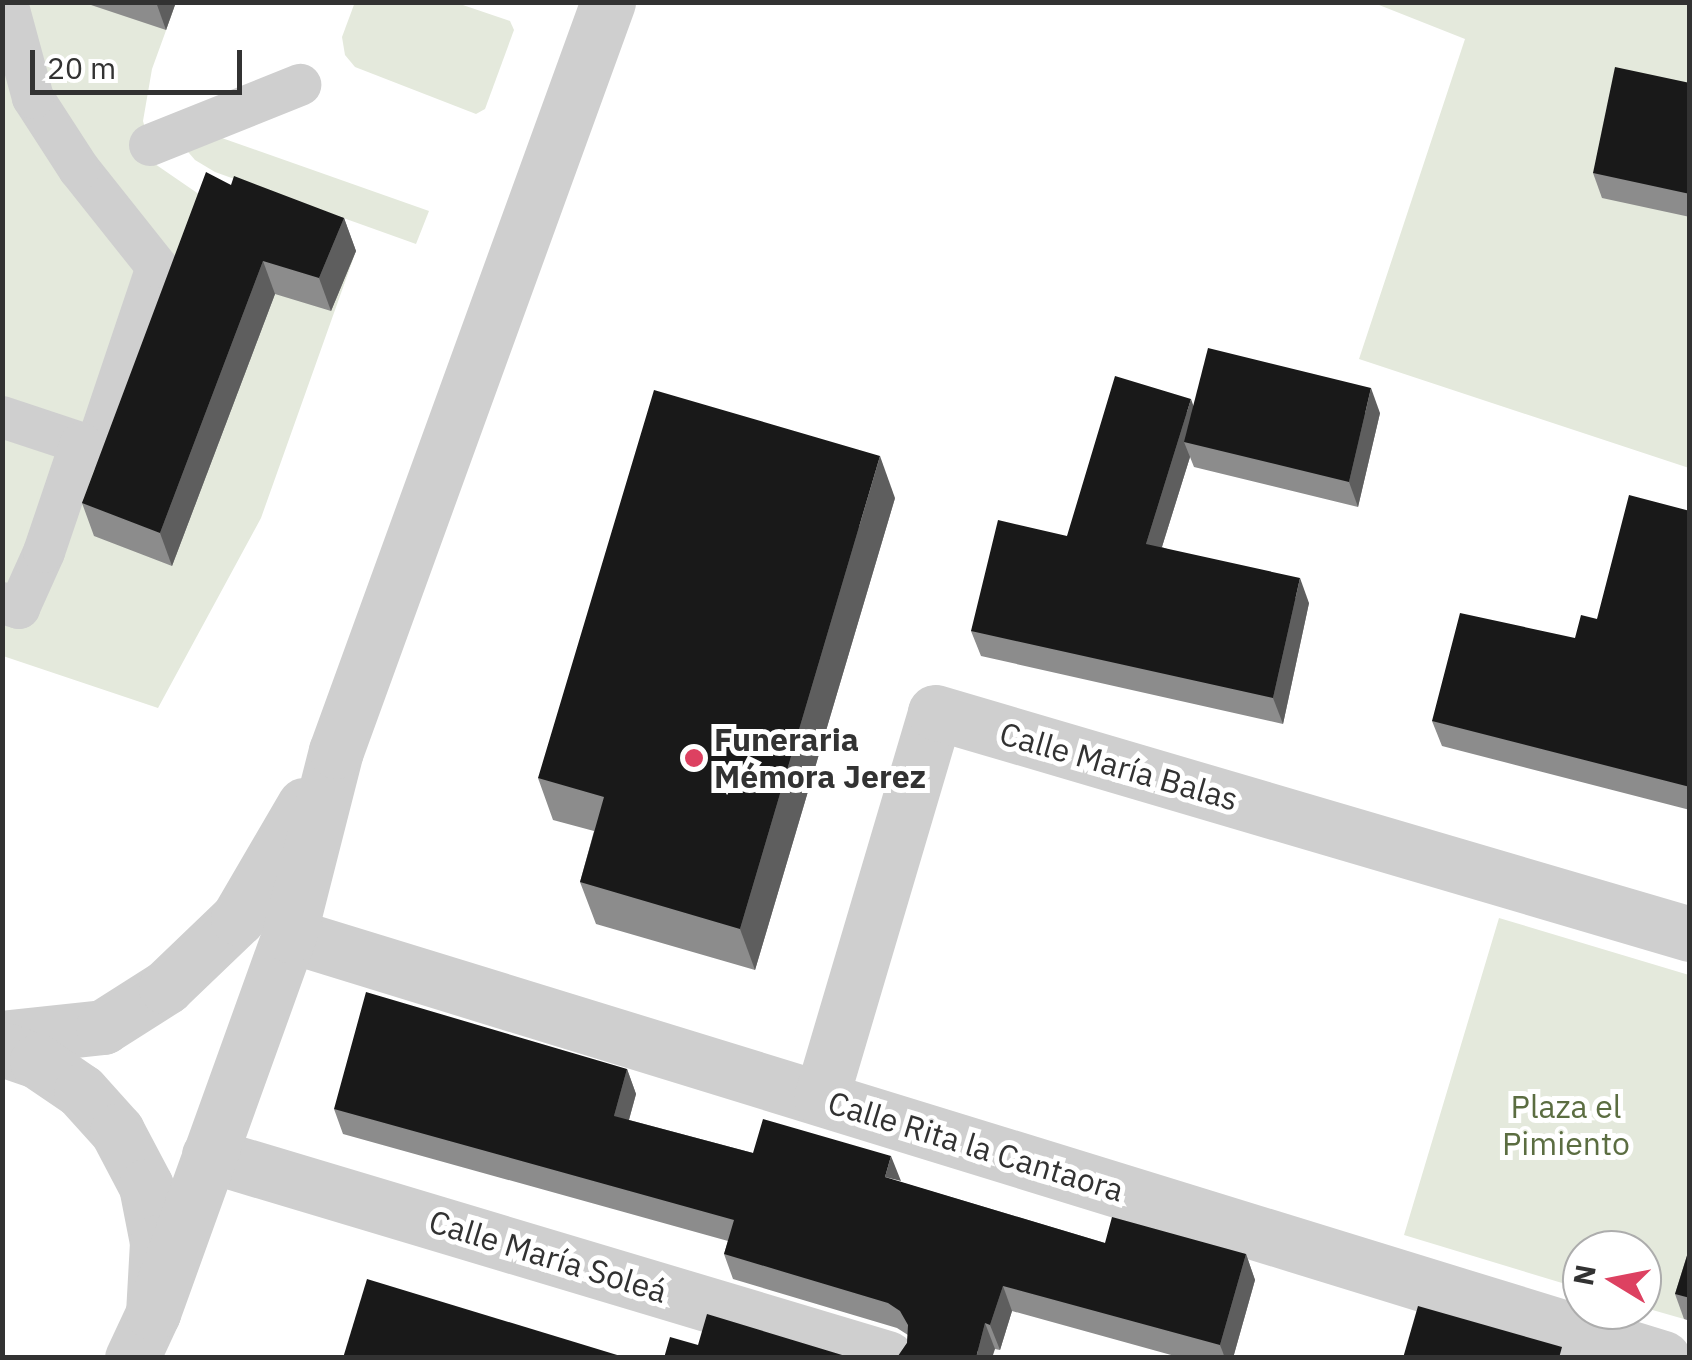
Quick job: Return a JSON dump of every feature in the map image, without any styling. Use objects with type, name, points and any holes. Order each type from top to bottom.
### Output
[{"type":"street","points":[[143,1335],[290,934],[336,751],[608,2]]},
{"type":"street","name":"Calle María Balas","points":[[821,1098],[935,712],[1690,934]]},
{"type":"street","points":[[2,1038],[103,1027],[166,987],[238,918],[336,751]]},
{"type":"street","name":"Calle Rita la Cantaora","points":[[290,934],[1635,1354]]},
{"type":"street","points":[[2,1049],[37,1061],[81,1091],[117,1131],[146,1186],[157,1242],[143,1335]]},
{"type":"street","name":"Calle María Soleá","points":[[209,1155],[887,1358]]},
{"type":"lane","points":[[2,416],[96,448],[157,266],[115,157],[18,104],[7,2]]},
{"type":"lane","points":[[115,157],[300,86]]},
{"type":"lane","points":[[2,602],[19,608],[44,552],[81,444]]},
{"type":"green space","points":[[355,2],[457,3],[510,21],[514,30],[485,109],[476,114],[355,67],[345,55],[342,37]]},
{"type":"green space","points":[[3,3],[176,3],[152,69],[143,121],[155,164],[203,197],[356,251],[261,518],[158,708],[3,656]]},
{"type":"green space","points":[[1374,3],[1689,3],[1689,468],[1359,359],[1465,39]]},
{"type":"green space","points":[[219,137],[429,211],[416,244],[215,172],[195,160],[183,146]]},
{"type":"green space","name":"Plaza el Pimiento","points":[[1499,918],[1689,975],[1690,1302],[1684,1319],[1662,1313],[1662,1230],[1562,1230],[1562,1283],[1404,1235]]},
{"type":"building","points":[[1615,67],[1690,83],[1690,194],[1593,173]]},
{"type":"building","points":[[206,172],[231,185],[234,176],[344,218],[319,278],[263,261],[160,533],[82,503]]},
{"type":"building","points":[[1208,348],[1371,388],[1349,482],[1184,442]]},
{"type":"building","points":[[1115,376],[1191,399],[1146,544],[1300,578],[1273,698],[971,631],[998,520],[1067,536]]},
{"type":"building","name":"Funeraria Mémora Jerez","points":[[654,390],[880,456],[740,929],[580,882],[604,797],[538,778]]},
{"type":"building","points":[[1629,495],[1690,511],[1690,787],[1432,721],[1460,613],[1575,638],[1581,615],[1597,619]]},
{"type":"building","points":[[366,992],[627,1069],[614,1116],[753,1153],[763,1119],[891,1156],[885,1177],[1105,1243],[1112,1217],[1246,1254],[1220,1345],[1003,1286],[990,1325],[985,1323],[976,1358],[896,1358],[907,1343],[908,1325],[900,1311],[888,1303],[724,1254],[734,1220],[334,1109]]},
{"type":"building","points":[[1690,1246],[1690,1298],[1675,1294]]},
{"type":"building","points":[[367,1279],[627,1358],[343,1358]]},
{"type":"building","points":[[1418,1306],[1562,1347],[1559,1358],[1403,1358]]},
{"type":"building","points":[[707,1314],[852,1358],[664,1358],[670,1337],[698,1345]]},
{"type":"place","name":"Funeraria Mémora Jerez","points":[[694,758]]}]
